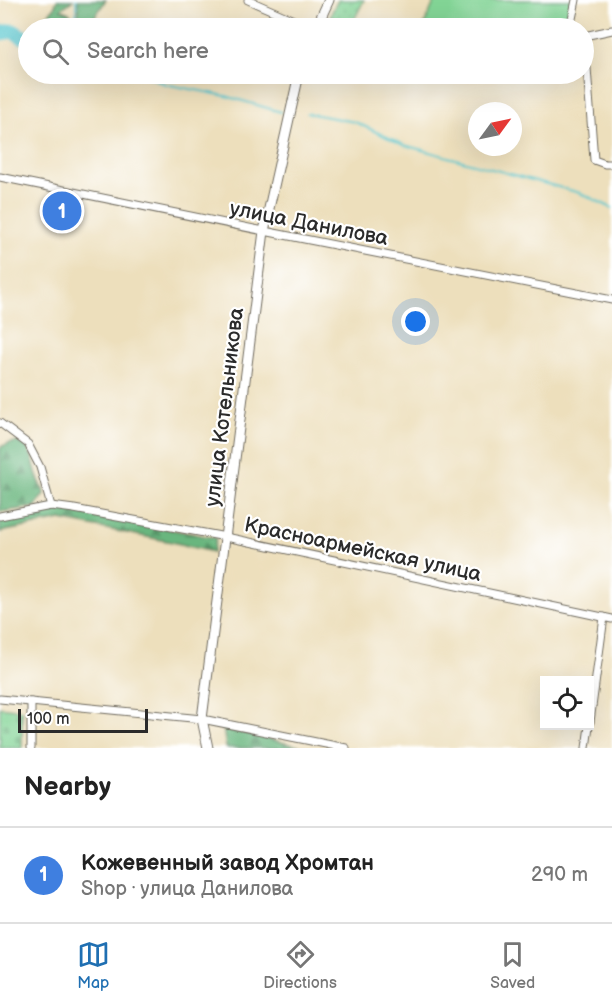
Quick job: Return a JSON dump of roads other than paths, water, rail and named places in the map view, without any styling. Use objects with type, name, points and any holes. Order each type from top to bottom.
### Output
[{"type":"street","points":[[248,0],[290,18]]},
{"type":"street","points":[[319,18],[329,0]]},
{"type":"street","points":[[572,18],[576,0]]},
{"type":"street","points":[[594,34],[612,30]]},
{"type":"street","name":"улица Котельникова","points":[[208,748],[202,719],[264,231],[297,84]]},
{"type":"street","points":[[588,84],[594,160],[612,164]]},
{"type":"street","name":"улица Данилова","points":[[0,177],[612,300]]},
{"type":"street","points":[[0,433],[2,424],[28,444],[40,467],[51,506]]},
{"type":"street","name":"Красноармейская улица","points":[[0,516],[51,506],[226,537],[608,618]]},
{"type":"street","points":[[594,696],[608,618]]},
{"type":"street","points":[[0,699],[202,719],[346,748]]},
{"type":"street","points":[[31,702],[31,748]]},
{"type":"street","points":[[586,748],[588,730]]},
{"type":"waterway","points":[[76,0],[76,18]]},
{"type":"waterway","points":[[0,33],[13,31],[18,34]]},
{"type":"waterway","points":[[165,84],[226,96],[281,112]]},
{"type":"waterway","points":[[307,113],[355,122],[404,145],[580,193],[612,208]]},
{"type":"place","name":"Кожевенный завод Хромтан","points":[[62,211]]}]
